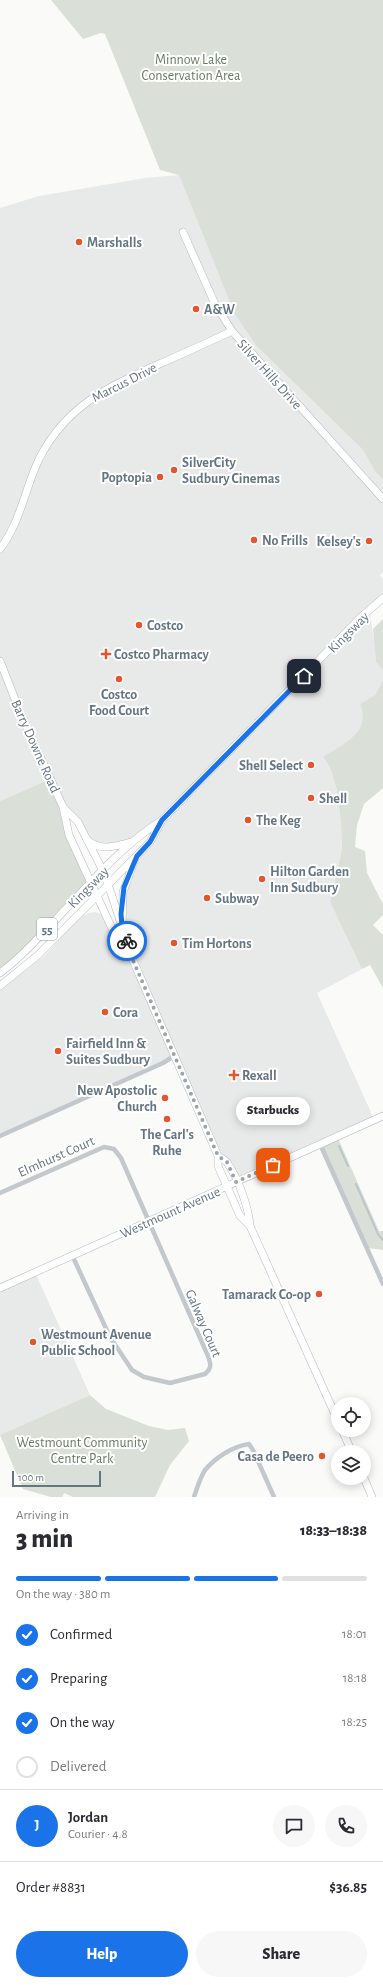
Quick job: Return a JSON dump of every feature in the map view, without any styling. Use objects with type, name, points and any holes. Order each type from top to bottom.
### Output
[{"type":"main road","name":"Silver Hills Drive","points":[[183,232],[215,304],[232,332],[383,498]]},
{"type":"main road","name":"Marcus Drive","points":[[0,549],[15,525],[40,459],[53,437],[74,412],[90,398],[113,384],[232,332]]},
{"type":"main road","name":"Kingsway","points":[[0,973],[33,944],[102,871],[142,833],[162,820],[359,620],[383,598]]},
{"type":"main road","name":"Barry Downe Road","points":[[0,661],[20,712],[64,807],[69,835],[121,948],[132,958]]},
{"type":"main road","name":"Barry Downe Road","points":[[64,807],[78,822],[108,884],[132,958],[218,1156],[218,1166],[240,1216],[250,1226],[331,1405]]},
{"type":"main road","name":"Kingsway","points":[[0,986],[38,956],[137,856],[150,842],[162,820]]},
{"type":"main road","points":[[87,840],[101,848],[113,847],[134,841]]},
{"type":"main road","points":[[122,925],[123,892],[137,856]]},
{"type":"main road","name":"Westmount Avenue","points":[[0,1288],[383,1116]]},
{"type":"main road","name":"Barry Downe Road","points":[[218,1156],[227,1162],[250,1212],[250,1226]]},
{"type":"main road","points":[[367,1485],[372,1497]]},
{"type":"street","points":[[0,1136],[163,1063],[174,1056]]},
{"type":"street","points":[[320,1144],[383,1284]]},
{"type":"street","name":"Elmhurst Court","points":[[0,1193],[104,1147],[109,1147],[117,1151],[121,1158],[147,1222]]},
{"type":"street","name":"Galway Court","points":[[72,1255],[110,1337],[132,1370],[144,1377],[170,1383],[205,1374],[209,1370],[211,1364],[208,1356],[147,1222]]},
{"type":"street","points":[[194,1497],[202,1477],[213,1463],[227,1453],[249,1444],[254,1450],[274,1497]]},
{"type":"shaded area","points":[[179,175],[234,313],[299,387],[363,450],[375,471],[383,480],[383,572],[380,575],[383,579],[383,596],[369,610],[376,662],[383,670],[383,680],[375,695],[360,704],[364,714],[363,723],[355,735],[340,748],[323,758],[331,770],[337,790],[341,824],[342,849],[330,902],[362,969],[317,993],[374,1119],[237,1181],[218,1156],[176,1058],[0,1136],[0,990],[44,956],[61,938],[73,921],[88,913],[96,912],[107,917],[120,949],[131,957],[121,914],[131,868],[162,821],[133,841],[113,846],[87,840],[63,807],[50,779],[0,801],[0,208],[39,196],[145,178]]},
{"type":"shaded area","name":"Westmount Avenue Public School","points":[[35,1272],[90,1395],[0,1435],[0,1288]]},
{"type":"green space","name":"Minnow Lake Conservation Area","points":[[51,0],[383,0],[383,480],[375,471],[363,450],[256,345],[234,313],[179,175],[160,170],[105,34],[101,33],[83,39]]},
{"type":"green space","points":[[383,619],[383,670],[376,662],[373,629]]},
{"type":"green space","points":[[383,680],[383,788],[364,804],[357,825],[355,847],[365,851],[367,873],[383,904],[383,915],[373,925],[383,935],[383,988],[370,965],[362,969],[330,902],[342,849],[341,824],[337,790],[331,770],[323,757],[347,742],[359,730],[363,714],[360,704],[375,695]]},
{"type":"green space","points":[[50,779],[69,835],[91,883],[0,972],[0,801]]},
{"type":"green space","points":[[337,1136],[379,1231],[383,1231],[383,1250],[368,1248],[320,1143]]},
{"type":"green space","name":"Westmount Community Centre Park","points":[[90,1395],[106,1409],[149,1426],[168,1430],[185,1428],[189,1441],[170,1465],[155,1497],[73,1497],[64,1493],[62,1497],[51,1497],[23,1489],[0,1435]]},
{"type":"waterway","points":[[339,1146],[348,1166]]},
{"type":"waterway","points":[[356,1184],[378,1234],[383,1240]]},
{"type":"way so far","points":[[127,941],[132,958],[218,1156],[227,1162],[236,1182],[273,1165]]},
{"type":"place","name":"Marshalls","points":[[79,242]]},
{"type":"place","name":"A&W","points":[[196,309]]},
{"type":"place","name":"SilverCity Sudbury Cinemas","points":[[174,470]]},
{"type":"place","name":"Poptopia","points":[[160,477]]},
{"type":"place","name":"No Frills","points":[[254,540]]},
{"type":"place","name":"Kelsey's","points":[[369,541]]},
{"type":"place","name":"Costco","points":[[139,625]]},
{"type":"place","name":"Costco Pharmacy","points":[[106,654]]},
{"type":"place","name":"Costco Food Court","points":[[119,679]]},
{"type":"place","name":"Shell Select","points":[[311,765]]},
{"type":"place","name":"Shell","points":[[311,798]]},
{"type":"place","name":"The Keg","points":[[248,820]]},
{"type":"place","name":"Hilton Garden Inn Sudbury","points":[[262,879]]},
{"type":"place","name":"Subway","points":[[207,898]]},
{"type":"place","name":"Tim Hortons","points":[[174,943]]},
{"type":"place","name":"Cora","points":[[105,1012]]},
{"type":"place","name":"Fairfield Inn & Suites Sudbury","points":[[58,1051]]},
{"type":"place","name":"Rexall","points":[[234,1075]]},
{"type":"place","name":"New Apostolic Church","points":[[165,1098]]},
{"type":"place","name":"The Carl's Ruhe","points":[[167,1119]]},
{"type":"place","name":"Starbucks","points":[[273,1165]]},
{"type":"place","name":"Tamarack Co-op","points":[[319,1294]]},
{"type":"place","name":"Westmount Avenue Public School","points":[[33,1342]]},
{"type":"place","name":"Casa de Peero","points":[[322,1456]]},
{"type":"route","points":[[127,941],[122,925],[121,906],[126,879],[137,856],[150,842],[162,820],[304,676]]}]
